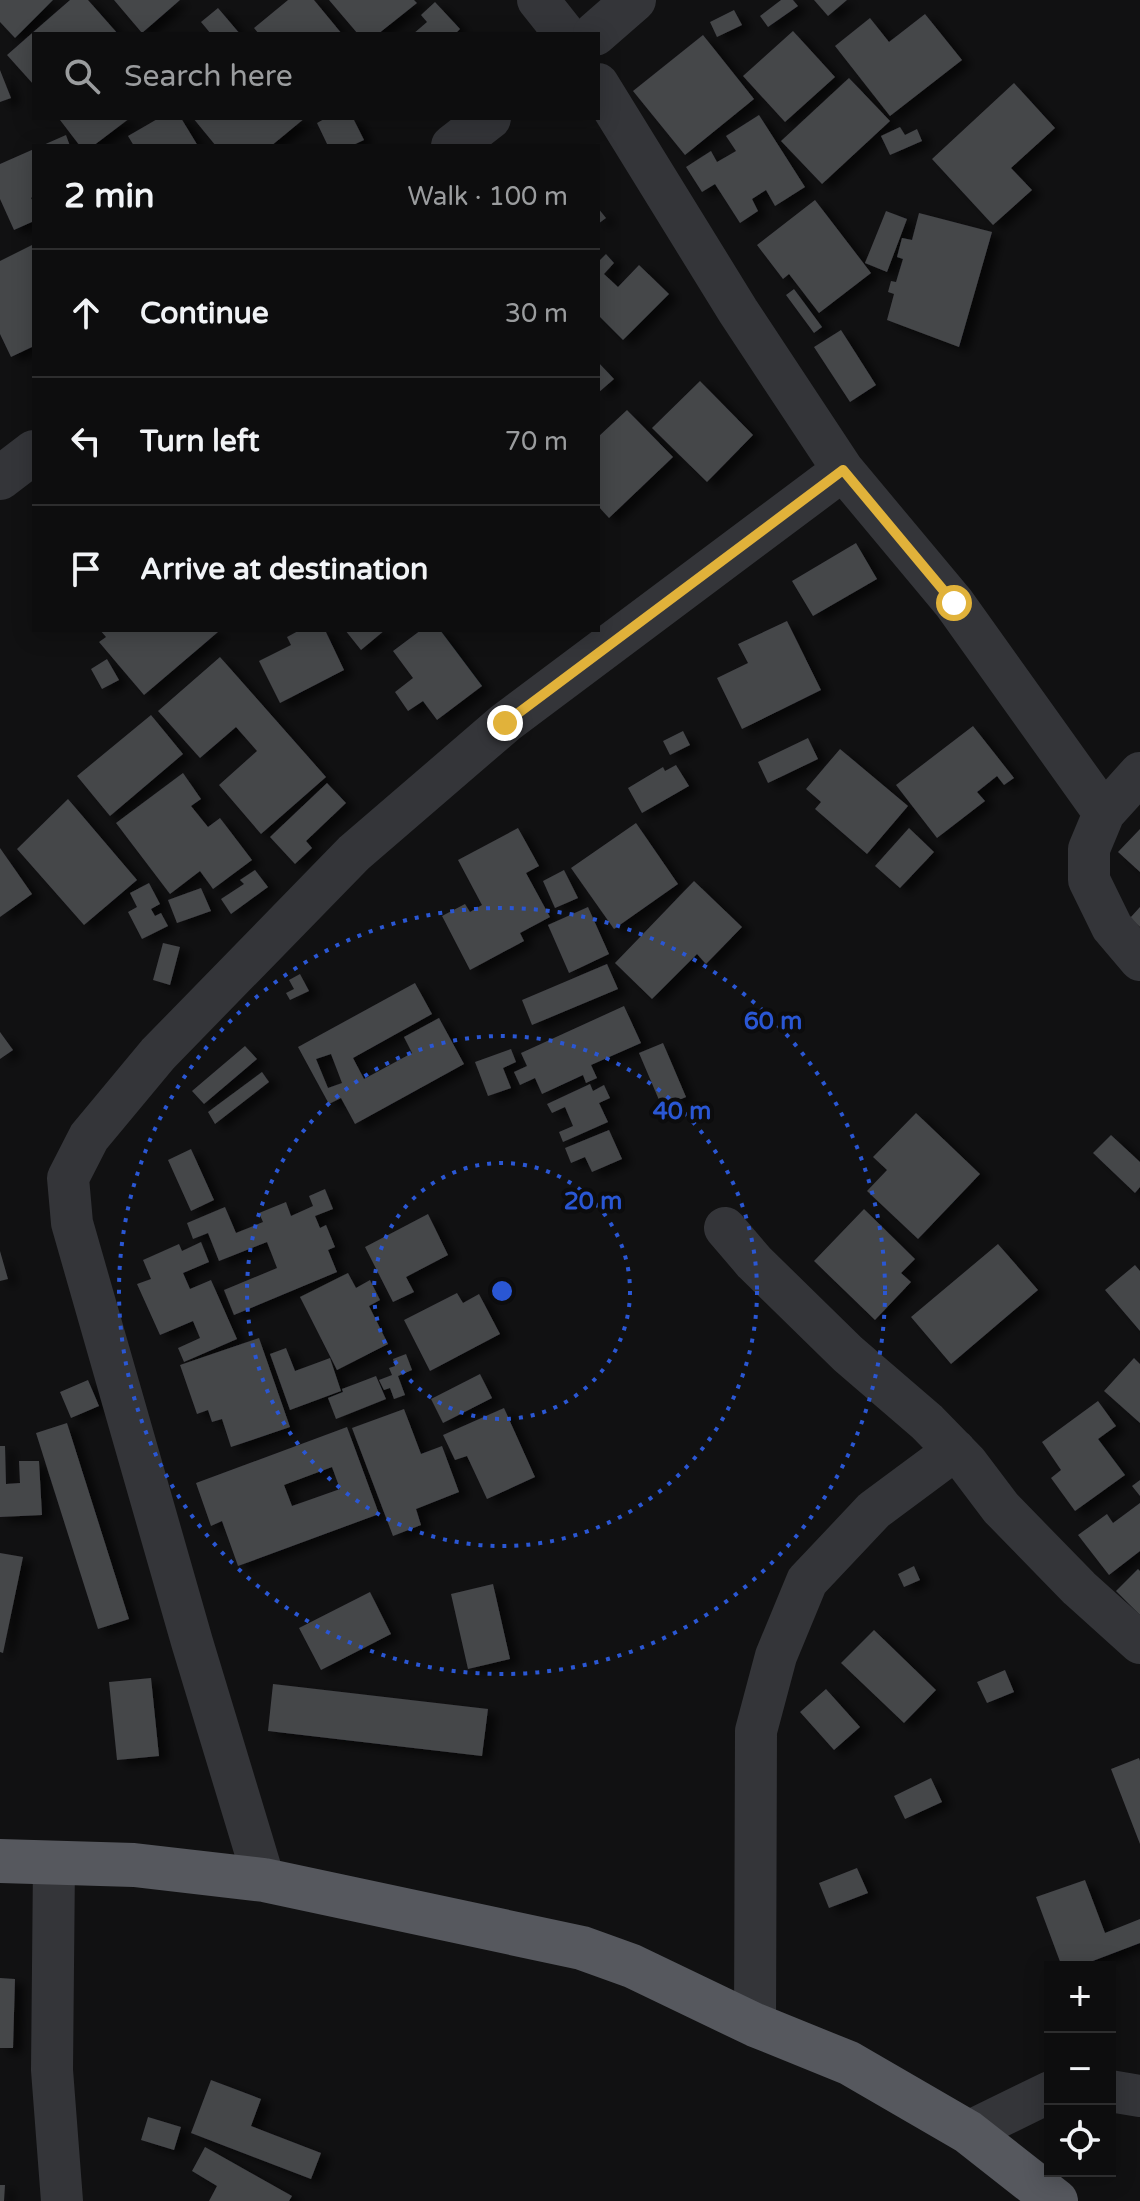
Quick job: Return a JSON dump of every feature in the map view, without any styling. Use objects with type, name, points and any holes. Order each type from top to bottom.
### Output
[{"type":"highway","points":[[0,1861],[134,1865],[264,1880],[582,1948],[632,1966],[755,2025],[849,2063],[968,2132],[1056,2201]]},
{"type":"street","points":[[538,0],[563,32]]},
{"type":"street","points":[[597,32],[634,0]]},
{"type":"street","points":[[600,87],[738,311],[843,470],[954,603],[1104,813]]},
{"type":"street","points":[[456,144],[486,120]]},
{"type":"street","points":[[0,478],[32,454]]},
{"type":"street","points":[[264,1880],[72,1223],[68,1178],[89,1137],[158,1054],[354,853],[505,723],[843,470]]},
{"type":"street","points":[[1140,773],[1104,813],[1089,849],[1089,880],[1112,927],[1140,960]]},
{"type":"street","points":[[725,1228],[754,1262],[848,1354],[927,1422],[967,1463],[1001,1508],[1079,1588],[1140,1643]]},
{"type":"street","points":[[755,2025],[756,1731],[776,1656],[807,1581],[874,1510],[955,1450]]},
{"type":"street","points":[[54,1863],[52,2070],[62,2201]]},
{"type":"street","points":[[1116,2092],[1140,2096]]},
{"type":"street","points":[[968,2132],[1044,2095]]},
{"type":"building","points":[[0,0],[53,0],[15,38],[0,22]]},
{"type":"building","points":[[70,0],[88,0],[116,32],[33,32]]},
{"type":"building","points":[[114,0],[180,0],[143,32]]},
{"type":"building","points":[[288,0],[314,0],[340,32],[257,32],[254,28]]},
{"type":"building","points":[[329,0],[414,0],[417,3],[381,32],[356,32]]},
{"type":"building","points":[[781,0],[793,0],[798,6],[768,27],[760,16]]},
{"type":"building","points":[[814,0],[847,0],[828,16]]},
{"type":"building","points":[[435,2],[460,29],[457,32],[415,32],[427,22],[421,15]]},
{"type":"building","points":[[218,8],[238,32],[209,32],[201,22]]},
{"type":"building","points":[[734,10],[742,25],[717,37],[710,22]]},
{"type":"building","points":[[925,14],[962,60],[890,116],[835,46],[870,18],[889,42]]},
{"type":"building","points":[[793,31],[835,77],[785,122],[743,76]]},
{"type":"building","points":[[32,33],[32,83],[7,55]]},
{"type":"building","points":[[703,35],[754,99],[685,155],[633,91]]},
{"type":"building","points":[[0,70],[11,98],[0,102]]},
{"type":"building","points":[[849,78],[890,121],[822,184],[781,141]]},
{"type":"building","points":[[1014,83],[1055,128],[1011,168],[1032,190],[993,225],[932,159]]},
{"type":"building","points":[[759,115],[805,187],[775,206],[766,190],[752,199],[758,211],[740,223],[715,184],[702,192],[686,167],[711,151],[717,162],[736,151],[726,136]]},
{"type":"building","points":[[60,120],[127,120],[96,144],[78,144]]},
{"type":"building","points":[[156,120],[182,120],[197,144],[133,144],[128,136]]},
{"type":"building","points":[[195,120],[303,120],[273,144],[214,144]]},
{"type":"building","points":[[322,120],[354,120],[364,140],[355,144],[327,144],[317,123]]},
{"type":"building","points":[[900,127],[905,135],[917,129],[922,141],[890,155],[881,136]]},
{"type":"building","points":[[66,135],[69,144],[46,144]]},
{"type":"building","points":[[32,150],[32,222],[14,230],[0,199],[0,164]]},
{"type":"building","points":[[815,200],[871,273],[819,313],[789,274],[783,279],[757,245]]},
{"type":"building","points":[[886,211],[907,219],[887,272],[865,263]]},
{"type":"building","points":[[919,213],[992,232],[959,347],[887,320],[894,294],[888,292],[891,281],[896,282],[903,259],[897,257],[902,238],[912,240]]},
{"type":"building","points":[[32,245],[32,347],[11,357],[0,334],[0,261]]},
{"type":"building","points":[[606,254],[614,263],[604,274],[618,287],[639,265],[669,294],[623,340],[600,317],[600,260]]},
{"type":"building","points":[[794,289],[822,327],[814,333],[786,295]]},
{"type":"building","points":[[841,330],[876,385],[850,402],[814,347]]},
{"type":"building","points":[[600,364],[614,379],[600,391]]},
{"type":"building","points":[[700,381],[753,435],[707,482],[652,428]]},
{"type":"building","points":[[627,410],[673,457],[609,518],[600,508],[600,435]]},
{"type":"building","points":[[856,543],[877,579],[813,616],[792,581]]},
{"type":"building","points":[[787,621],[821,690],[742,729],[717,678],[748,663],[738,644]]},
{"type":"building","points":[[102,632],[218,632],[144,695],[99,642],[106,637]]},
{"type":"building","points":[[296,632],[326,632],[344,670],[280,703],[259,661],[291,645],[287,637]]},
{"type":"building","points":[[347,632],[383,632],[361,650]]},
{"type":"building","points":[[418,632],[442,632],[482,686],[437,720],[423,701],[408,711],[395,692],[413,678],[393,651]]},
{"type":"building","points":[[220,657],[326,777],[261,834],[219,785],[257,751],[236,727],[200,758],[158,711]]},
{"type":"building","points":[[107,659],[119,680],[102,689],[91,669]]},
{"type":"building","points":[[151,715],[183,754],[110,816],[77,776]]},
{"type":"building","points":[[973,726],[1014,778],[1004,785],[997,776],[977,792],[985,801],[937,838],[896,785]]},
{"type":"building","points":[[683,731],[690,745],[670,755],[663,741]]},
{"type":"building","points":[[808,738],[818,759],[768,783],[758,762]]},
{"type":"building","points":[[840,749],[908,806],[867,854],[815,809],[821,802],[806,789]]},
{"type":"building","points":[[676,765],[689,786],[642,813],[628,788],[663,767],[665,771]]},
{"type":"building","points":[[183,773],[201,799],[191,806],[208,827],[220,818],[252,860],[213,889],[200,871],[170,894],[116,823]]},
{"type":"building","points":[[327,783],[346,803],[306,841],[312,848],[295,864],[270,837]]},
{"type":"building","points":[[68,799],[137,880],[84,925],[17,849]]},
{"type":"building","points":[[636,823],[678,884],[614,929],[571,868]]},
{"type":"building","points":[[518,828],[539,866],[526,873],[550,917],[520,933],[524,941],[470,970],[442,916],[465,904],[470,912],[482,905],[458,860]]},
{"type":"building","points":[[909,828],[934,852],[900,888],[875,866]]},
{"type":"building","points":[[1140,829],[1140,872],[1118,852]]},
{"type":"building","points":[[0,848],[32,894],[0,917]]},
{"type":"building","points":[[255,870],[268,887],[231,914],[221,899],[244,884],[240,880]]},
{"type":"building","points":[[564,870],[578,898],[555,908],[543,881]]},
{"type":"building","points":[[694,881],[742,927],[706,964],[697,954],[652,999],[615,963]]},
{"type":"building","points":[[149,883],[160,904],[151,909],[155,916],[161,913],[168,926],[142,939],[128,912],[137,907],[130,893]]},
{"type":"building","points":[[201,888],[211,911],[177,923],[168,900]]},
{"type":"building","points":[[588,907],[609,954],[569,973],[548,925]]},
{"type":"building","points":[[1140,907],[1140,927],[1130,918]]},
{"type":"building","points":[[163,943],[180,947],[170,985],[153,980]]},
{"type":"building","points":[[607,964],[618,989],[532,1025],[522,1000]]},
{"type":"building","points":[[300,974],[309,991],[290,1000],[286,993],[294,989],[289,980]]},
{"type":"building","points":[[415,983],[432,1014],[353,1058],[364,1079],[412,1053],[404,1037],[439,1018],[464,1064],[355,1124],[341,1098],[329,1104],[298,1047]],"holes":[[[331,1054],[342,1083],[328,1088],[316,1059]]]},
{"type":"building","points":[[624,1006],[641,1043],[591,1065],[597,1078],[586,1083],[583,1075],[542,1094],[535,1078],[520,1085],[514,1072],[527,1066],[521,1053]]},
{"type":"building","points":[[0,1032],[13,1050],[0,1059]]},
{"type":"building","points":[[663,1043],[686,1097],[662,1107],[639,1053]]},
{"type":"building","points":[[245,1046],[257,1059],[204,1104],[192,1091]]},
{"type":"building","points":[[511,1049],[516,1062],[503,1068],[511,1088],[488,1096],[475,1062]]},
{"type":"building","points":[[262,1072],[269,1082],[215,1124],[208,1112]]},
{"type":"building","points":[[590,1084],[593,1091],[604,1085],[610,1098],[599,1103],[608,1122],[563,1142],[559,1132],[573,1126],[565,1107],[552,1113],[547,1104]]},
{"type":"building","points":[[916,1113],[980,1174],[918,1239],[867,1191],[887,1170],[873,1157]]},
{"type":"building","points":[[609,1130],[622,1159],[592,1172],[585,1157],[571,1163],[565,1148]]},
{"type":"building","points":[[1111,1135],[1140,1162],[1140,1187],[1135,1193],[1093,1153]]},
{"type":"building","points":[[191,1149],[214,1200],[191,1211],[168,1160]]},
{"type":"building","points":[[325,1189],[333,1209],[315,1216],[320,1228],[326,1225],[335,1247],[328,1250],[337,1272],[234,1315],[224,1290],[277,1268],[267,1242],[219,1261],[208,1233],[193,1239],[187,1223],[225,1207],[236,1233],[263,1222],[259,1213],[286,1202],[291,1216],[313,1206],[309,1196]]},
{"type":"building","points":[[864,1209],[915,1259],[901,1273],[911,1282],[875,1320],[814,1261]]},
{"type":"building","points":[[428,1214],[448,1255],[406,1277],[414,1292],[393,1302],[365,1247]]},
{"type":"building","points":[[201,1242],[209,1262],[183,1273],[190,1289],[211,1280],[237,1339],[184,1362],[178,1348],[200,1338],[193,1321],[160,1335],[137,1284],[151,1279],[143,1260],[179,1244],[182,1251]]},
{"type":"building","points":[[998,1244],[1038,1290],[951,1364],[911,1317]]},
{"type":"building","points":[[0,1251],[8,1279],[0,1281]]},
{"type":"building","points":[[1135,1265],[1140,1271],[1140,1331],[1105,1290]]},
{"type":"building","points":[[348,1273],[356,1288],[370,1280],[380,1300],[369,1306],[388,1344],[337,1370],[300,1297]]},
{"type":"building","points":[[457,1293],[463,1303],[479,1294],[500,1334],[430,1371],[404,1320]]},
{"type":"building","points":[[259,1338],[290,1427],[231,1447],[222,1419],[212,1422],[208,1410],[197,1414],[180,1365]]},
{"type":"building","points":[[286,1348],[295,1371],[330,1358],[341,1391],[290,1410],[270,1354]]},
{"type":"building","points":[[406,1354],[412,1370],[398,1376],[405,1395],[394,1399],[390,1388],[384,1390],[379,1380],[392,1375],[389,1368],[395,1366],[393,1359]]},
{"type":"building","points":[[1134,1358],[1140,1364],[1140,1423],[1104,1391]]},
{"type":"building","points":[[480,1374],[492,1398],[443,1423],[431,1399]]},
{"type":"building","points":[[376,1376],[386,1399],[336,1419],[328,1398]]},
{"type":"building","points":[[88,1380],[99,1406],[71,1418],[60,1392]]},
{"type":"building","points":[[1098,1401],[1116,1426],[1098,1439],[1125,1475],[1075,1511],[1051,1478],[1061,1470],[1042,1442]]},
{"type":"building","points":[[504,1408],[535,1477],[487,1499],[467,1456],[455,1460],[443,1435]]},
{"type":"building","points":[[404,1409],[421,1454],[442,1446],[459,1492],[416,1509],[421,1525],[393,1536],[352,1428]]},
{"type":"building","points":[[67,1423],[129,1619],[98,1629],[36,1433]]},
{"type":"building","points":[[347,1427],[379,1514],[238,1566],[222,1521],[211,1526],[196,1483]],"holes":[[[332,1467],[340,1489],[292,1506],[284,1485]]]},
{"type":"building","points":[[0,1446],[5,1446],[6,1484],[20,1483],[19,1461],[39,1461],[42,1515],[0,1517]]},
{"type":"building","points":[[1140,1480],[1140,1496],[1132,1486]]},
{"type":"building","points":[[1140,1503],[1140,1551],[1109,1575],[1078,1535],[1107,1514],[1113,1523]]},
{"type":"building","points":[[0,1553],[23,1557],[3,1653],[0,1652]]},
{"type":"building","points":[[914,1566],[920,1580],[904,1587],[898,1574]]},
{"type":"building","points":[[1138,1569],[1140,1571],[1140,1615],[1116,1591]]},
{"type":"building","points":[[493,1584],[510,1659],[468,1669],[451,1594]]},
{"type":"building","points":[[370,1592],[391,1634],[321,1670],[299,1628]]},
{"type":"building","points":[[874,1630],[936,1690],[904,1723],[841,1663]]},
{"type":"building","points":[[1005,1670],[1014,1692],[987,1703],[977,1682]]},
{"type":"building","points":[[151,1678],[159,1756],[117,1760],[109,1682]]},
{"type":"building","points":[[273,1684],[488,1709],[482,1756],[268,1731]]},
{"type":"building","points":[[826,1689],[860,1727],[834,1750],[800,1712]]},
{"type":"building","points":[[1139,1758],[1140,1761],[1140,1844],[1111,1769]]},
{"type":"building","points":[[931,1778],[942,1802],[905,1819],[894,1796]]},
{"type":"building","points":[[857,1868],[868,1893],[829,1908],[819,1883]]},
{"type":"building","points":[[1085,1880],[1105,1933],[1140,1919],[1140,1943],[1093,1961],[1060,1961],[1036,1897]]},
{"type":"building","points":[[0,1978],[15,1979],[13,2048],[0,2048]]},
{"type":"building","points":[[211,2080],[261,2099],[251,2126],[321,2153],[311,2179],[191,2133]]},
{"type":"building","points":[[148,2117],[181,2127],[174,2150],[141,2140]]},
{"type":"building","points":[[205,2147],[292,2196],[289,2201],[209,2201],[217,2186],[192,2171]]},
{"type":"building","points":[[0,2185],[5,2185],[4,2201],[0,2201]]},
{"type":"route","points":[[505,723],[843,470],[954,603]]}]
